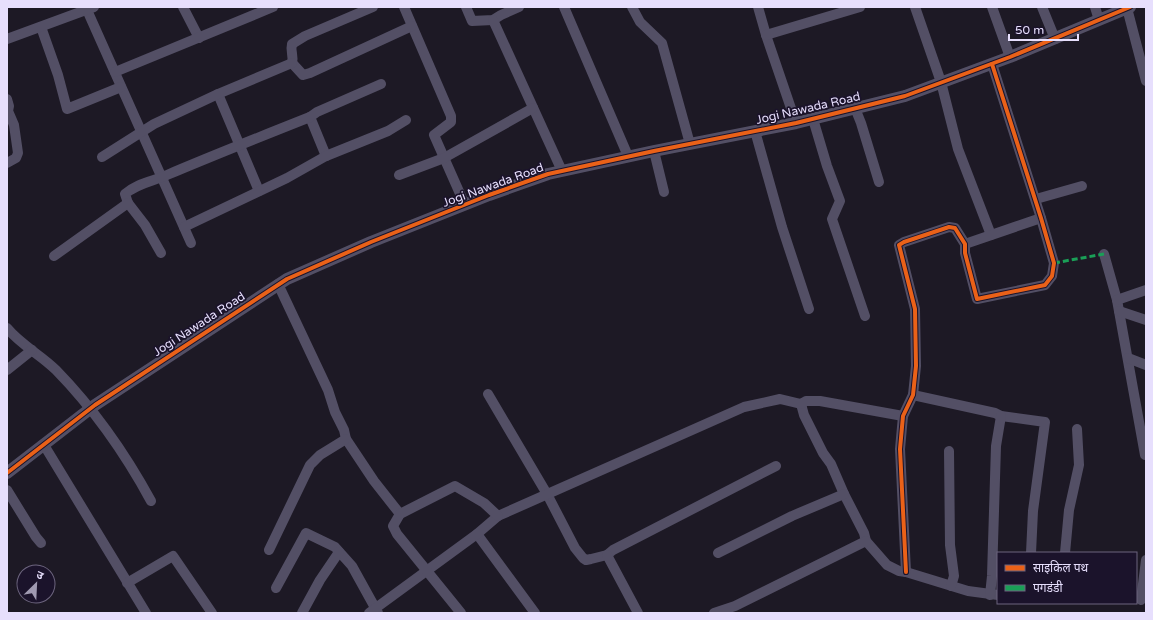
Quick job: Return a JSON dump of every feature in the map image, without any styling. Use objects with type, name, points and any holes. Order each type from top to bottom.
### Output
[{"type":"street","points":[[183,7],[199,38]]},
{"type":"street","points":[[115,72],[273,7]]},
{"type":"street","points":[[373,7],[305,36],[292,44],[292,63],[303,75],[310,73],[412,26]]},
{"type":"street","points":[[404,7],[451,116],[451,122],[434,135],[465,205]]},
{"type":"street","points":[[466,7],[472,21],[493,20],[500,15],[519,7]]},
{"type":"street","points":[[564,7],[628,156]]},
{"type":"street","points":[[632,7],[640,22],[662,42],[690,144]]},
{"type":"street","points":[[758,7],[766,36],[796,123]]},
{"type":"street","points":[[766,36],[860,7]]},
{"type":"street","points":[[915,7],[941,82],[958,149],[991,235]]},
{"type":"street","points":[[992,7],[1010,57]]},
{"type":"street","points":[[1042,7],[1055,39]]},
{"type":"street","points":[[1095,7],[1099,20]]},
{"type":"street","points":[[7,39],[90,8],[121,87],[191,243]]},
{"type":"street","points":[[1128,8],[1146,82]]},
{"type":"street","name":"Jogi Nawada Road","points":[[7,473],[90,409],[278,284],[371,242],[465,205],[541,177],[562,171],[628,156],[796,123],[905,96],[1010,57],[1128,8]]},
{"type":"street","points":[[493,20],[562,171]]},
{"type":"street","points":[[41,27],[58,75],[67,109],[121,87]]},
{"type":"street","points":[[102,156],[154,124],[218,94],[292,63]]},
{"type":"street","points":[[906,572],[900,449],[903,416],[913,395],[916,366],[915,309],[899,245],[949,227],[955,228],[965,244],[965,254],[977,299],[1045,285],[1052,276],[1054,262],[1036,199],[992,64]]},
{"type":"street","points":[[160,253],[145,225],[128,203],[126,194],[131,189],[162,178],[310,117],[317,112],[381,84]]},
{"type":"street","points":[[218,94],[259,191]]},
{"type":"street","points":[[7,99],[9,106],[8,111],[14,125],[18,153],[16,158],[7,163]]},
{"type":"street","points":[[399,176],[444,158],[533,108]]},
{"type":"street","points":[[856,108],[879,182]]},
{"type":"street","points":[[310,117],[326,156]]},
{"type":"street","points":[[813,119],[827,166],[840,201],[832,219],[865,316]]},
{"type":"street","points":[[184,227],[287,178],[326,156],[388,130],[406,120]]},
{"type":"street","points":[[755,131],[782,227],[809,309]]},
{"type":"street","points":[[654,151],[664,192]]},
{"type":"street","points":[[1036,199],[1082,186]]},
{"type":"street","points":[[54,256],[128,203]]},
{"type":"street","points":[[965,244],[1041,218]]},
{"type":"street","points":[[1104,254],[1117,300],[1145,455]]},
{"type":"street","points":[[278,284],[328,390],[335,412],[344,430],[346,439],[374,481],[400,514]]},
{"type":"street","points":[[1117,300],[1146,290]]},
{"type":"street","points":[[1119,311],[1146,320]]},
{"type":"street","points":[[7,328],[56,369],[90,409],[128,461],[151,501]]},
{"type":"street","points":[[7,370],[32,350]]},
{"type":"street","points":[[1128,358],[1146,365]]},
{"type":"street","points":[[488,394],[547,494],[575,548],[586,560],[607,555],[613,550],[776,466]]},
{"type":"street","points":[[913,395],[995,412],[1001,416],[1045,422],[1033,511],[1031,552]]},
{"type":"street","points":[[276,588],[306,533],[335,547],[352,566],[374,611],[477,534],[498,516],[744,407],[780,399],[801,404],[806,401],[820,401],[903,416]]},
{"type":"street","points":[[801,404],[804,415],[823,453],[831,464],[844,494],[864,533],[866,541],[886,565],[899,571],[968,591],[994,595],[992,576],[996,446],[1001,416]]},
{"type":"street","points":[[1065,552],[1069,510],[1079,465],[1077,429]]},
{"type":"street","points":[[269,550],[310,465],[320,455],[346,439]]},
{"type":"street","points":[[44,445],[146,613]]},
{"type":"street","points":[[949,451],[950,545],[954,576],[951,586]]},
{"type":"street","points":[[461,613],[397,534],[393,526],[400,514],[455,486],[484,503],[498,516]]},
{"type":"street","points":[[7,490],[41,543]]},
{"type":"street","points":[[718,553],[792,516],[844,494]]},
{"type":"street","points":[[477,534],[535,613]]},
{"type":"street","points":[[714,613],[735,606],[866,541]]},
{"type":"street","points":[[302,613],[320,580],[339,552]]},
{"type":"street","points":[[607,555],[638,613]]},
{"type":"street","points":[[127,582],[173,556],[212,613]]},
{"type":"street","points":[[1141,600],[1146,560]]},
{"type":"marked path","points":[[1054,263],[1104,254]]},
{"type":"cycle path","points":[[7,473],[95,405],[287,279],[371,242],[489,195],[548,174],[796,123],[905,96],[1010,57],[1130,7]]},
{"type":"cycle path","points":[[906,572],[900,449],[903,416],[913,395],[916,366],[915,309],[899,245],[949,227],[955,228],[965,244],[965,253],[977,299],[1045,285],[1052,276],[1054,263],[992,64]]}]
